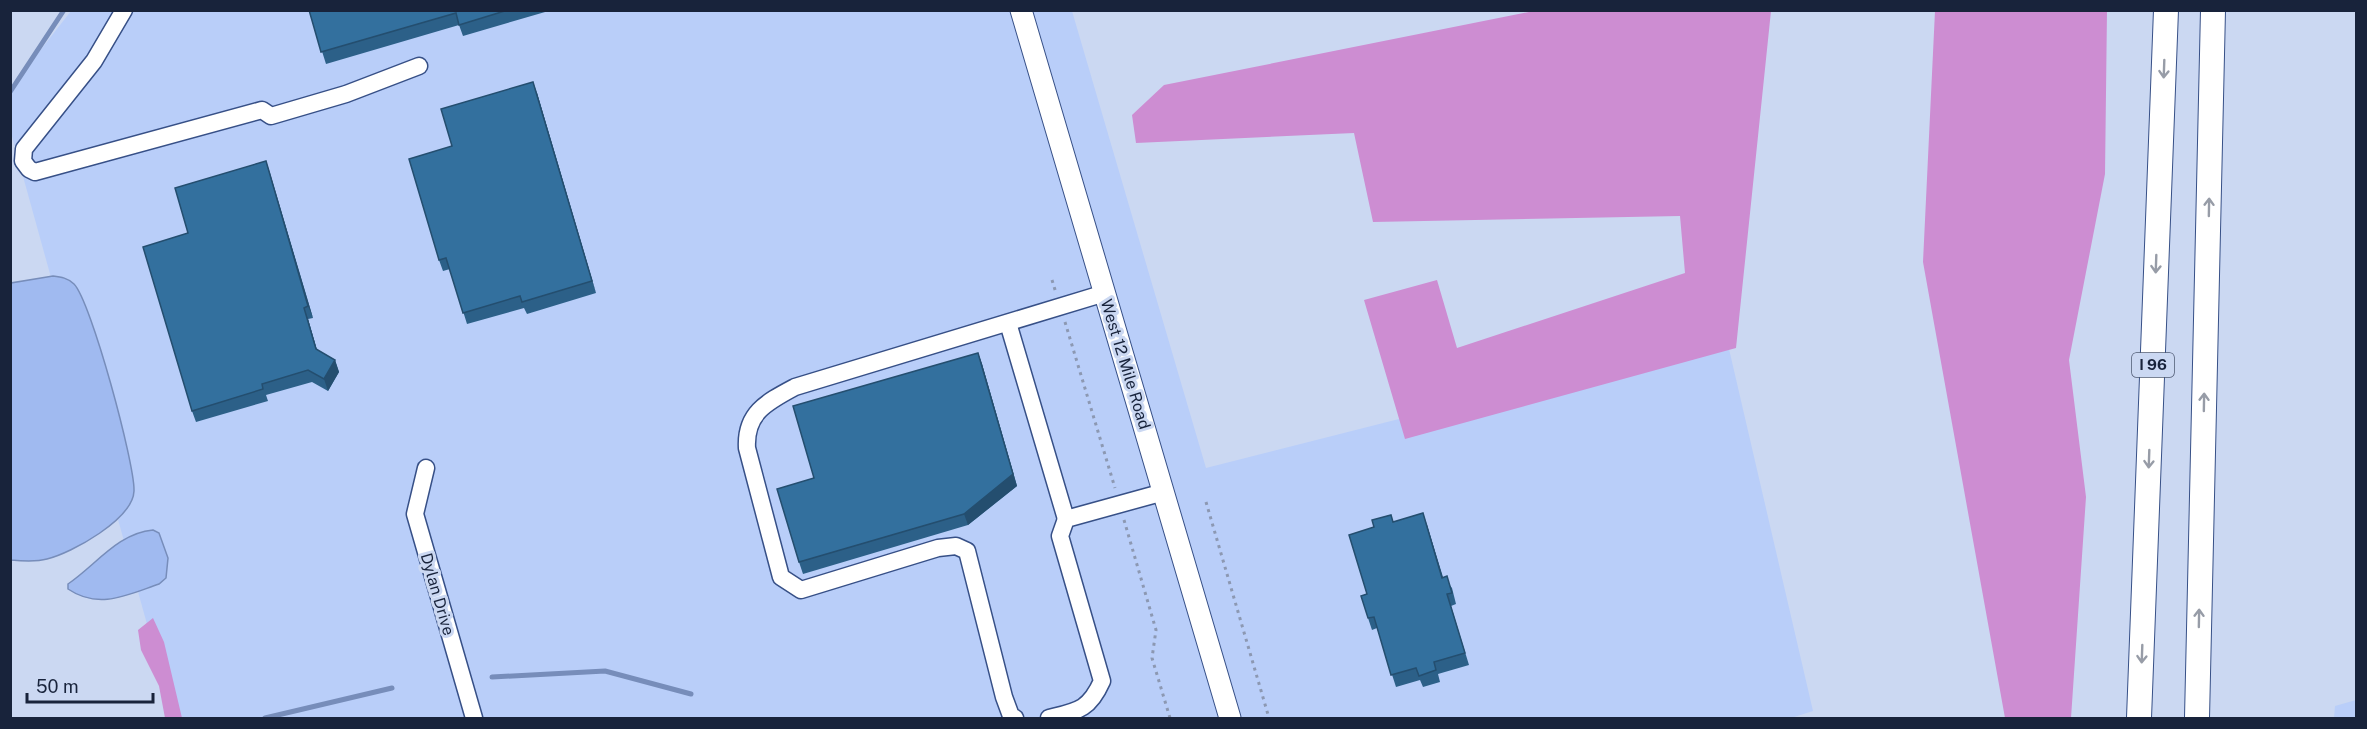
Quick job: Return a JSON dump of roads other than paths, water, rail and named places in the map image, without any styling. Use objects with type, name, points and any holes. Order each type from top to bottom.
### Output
[{"type":"highway","name":"I 96","points":[[2139,718],[2166,10]]},
{"type":"highway","points":[[2197,718],[2214,10]]},
{"type":"main road","name":"West 12 Mile Road","points":[[1021,10],[1230,718]]},
{"type":"street","points":[[124,10],[94,61],[24,149],[22,160],[29,169],[35,172],[262,110],[271,116],[346,94],[418,66]]},
{"type":"street","points":[[1015,718],[1011,716],[1004,697],[966,551],[956,546],[938,548],[801,590],[792,586],[781,577],[747,448],[747,433],[754,415],[774,398],[795,387],[1105,293]]},
{"type":"street","points":[[1008,322],[1066,519],[1060,536],[1102,681],[1095,698],[1080,710],[1049,718]]},
{"type":"street","name":"Dylan Drive","points":[[426,468],[415,514],[474,718]]},
{"type":"street","points":[[1066,519],[1164,492]]},
{"type":"waterway","points":[[10,92],[64,10]]},
{"type":"waterway","points":[[492,677],[605,671],[691,694]]},
{"type":"waterway","points":[[265,718],[392,688]]}]
